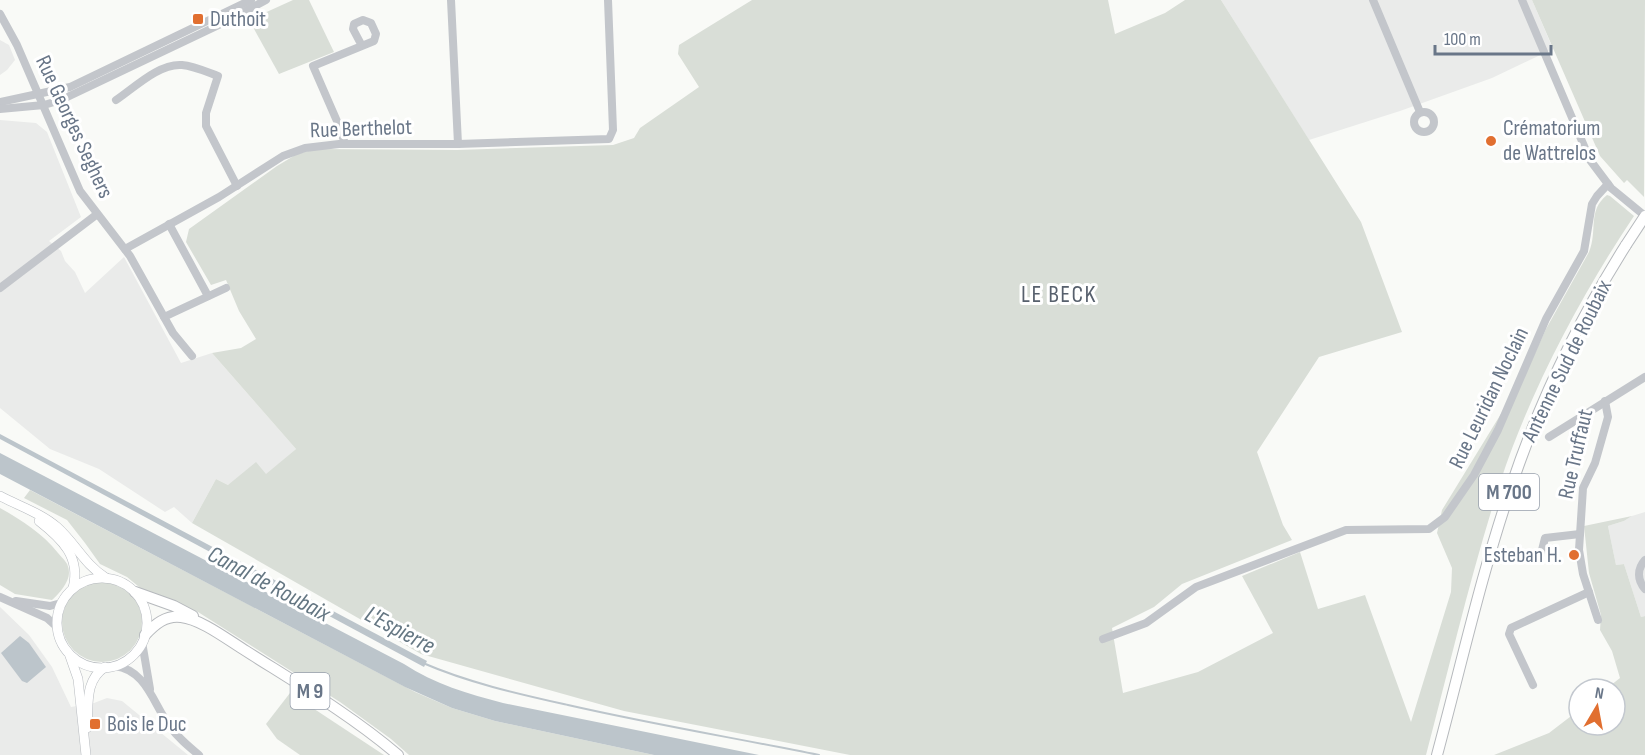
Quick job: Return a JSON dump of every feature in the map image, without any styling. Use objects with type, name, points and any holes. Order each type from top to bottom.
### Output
[{"type":"highway","name":"Antenne Sud de Roubaix","points":[[1437,755],[1491,553],[1521,458],[1569,347],[1626,245],[1645,216]]},
{"type":"highway","name":"M 9","points":[[135,592],[183,610],[327,702],[398,755]]},
{"type":"highway","name":"M 9","points":[[144,638],[163,620],[178,617],[191,620],[217,633]]},
{"type":"main road","points":[[0,496],[42,516],[59,529],[89,566],[106,578]]},
{"type":"main road","points":[[13,502],[51,530],[67,549],[76,567],[73,588]]},
{"type":"main road","points":[[106,578],[120,581],[135,592],[146,615],[144,638],[131,657],[110,666],[93,677],[90,686],[86,752],[78,674],[60,638],[57,627],[58,615],[61,603],[73,588],[90,579],[106,578]]},
{"type":"main road","points":[[67,651],[84,664],[110,666]]},
{"type":"street","points":[[0,102],[62,90],[87,80],[230,5],[251,0]]},
{"type":"street","points":[[0,109],[42,105],[61,100],[236,17],[266,0]]},
{"type":"street","points":[[451,0],[458,144]]},
{"type":"street","name":"Rue Berthelot","points":[[125,249],[237,186],[293,151],[313,146],[606,140],[613,134],[608,0]]},
{"type":"street","points":[[1373,0],[1420,112]]},
{"type":"street","points":[[1522,0],[1594,168],[1608,184],[1645,216]]},
{"type":"street","points":[[230,5],[236,17]]},
{"type":"street","name":"Rue Georges Seghers","points":[[0,14],[17,45],[80,191],[96,215],[125,249],[177,339],[192,356]]},
{"type":"street","points":[[345,144],[313,66],[362,46]]},
{"type":"street","points":[[116,100],[158,72],[174,66],[187,66],[218,76],[206,113],[206,126],[237,186]]},
{"type":"street","name":"Rue Leuridan Noclain","points":[[1103,639],[1146,623],[1196,587],[1346,530],[1429,530],[1445,517],[1474,475],[1498,430],[1546,319],[1584,251],[1592,204],[1608,184]]},
{"type":"street","points":[[0,288],[96,215]]},
{"type":"street","points":[[169,224],[208,296]]},
{"type":"street","points":[[164,317],[226,288]]},
{"type":"street","points":[[1549,437],[1645,376]]},
{"type":"street","name":"Rue Truffaut","points":[[1598,620],[1580,561],[1580,534],[1583,488],[1595,463],[1608,417],[1605,401]]},
{"type":"street","points":[[1541,554],[1545,538],[1580,534]]},
{"type":"street","points":[[1645,560],[1638,574],[1641,585],[1645,589]]},
{"type":"street","points":[[1533,685],[1509,634],[1511,628],[1589,592]]},
{"type":"street","points":[[2,597],[46,606],[61,603]]},
{"type":"street","points":[[2,597],[47,618],[57,627]]},
{"type":"street","points":[[144,638],[152,697]]},
{"type":"street","points":[[110,666],[126,668],[136,674],[174,732],[199,755]]},
{"type":"shaded area","points":[[293,0],[309,0],[334,52],[279,74],[249,20]]},
{"type":"shaded area","points":[[752,0],[1108,0],[1115,34],[1165,13],[1185,0],[1221,0],[1361,222],[1402,332],[1319,357],[1257,452],[1283,525],[1292,540],[1182,584],[1154,607],[1112,628],[1123,693],[1198,672],[1273,633],[1242,576],[1300,552],[1318,609],[1365,595],[1411,722],[1451,592],[1452,568],[1437,533],[1442,510],[1526,373],[1546,329],[1589,252],[1595,214],[1601,201],[1607,195],[1610,196],[1634,216],[1595,278],[1558,345],[1512,449],[1480,551],[1426,755],[850,755],[624,711],[421,654],[192,523],[216,479],[228,485],[256,462],[266,474],[296,449],[212,353],[241,348],[256,339],[239,311],[226,280],[211,285],[186,242],[189,229],[277,166],[297,154],[316,149],[457,150],[613,145],[634,138],[640,128],[699,87],[678,54],[679,45]]},
{"type":"shaded area","points":[[1221,0],[1532,0],[1553,49],[1492,78],[1309,140]]},
{"type":"shaded area","points":[[1532,0],[1645,0],[1644,197],[1627,180],[1624,183],[1600,156]]},
{"type":"shaded area","points":[[0,40],[9,45],[15,60],[0,75]]},
{"type":"shaded area","points":[[0,120],[36,123],[47,132],[81,217],[49,241],[61,251],[85,293],[124,257],[181,363],[212,353],[296,449],[266,475],[228,485],[216,479],[192,523],[174,507],[165,512],[99,469],[50,449],[0,408]]},
{"type":"shaded area","points":[[0,434],[427,661],[424,667],[0,439]]},
{"type":"shaded area","points":[[0,453],[440,683],[503,703],[759,755],[654,755],[495,721],[452,708],[405,687],[0,474]]},
{"type":"shaded area","points":[[30,490],[415,692],[452,708],[495,721],[654,755],[409,755],[340,702],[198,612],[150,596],[127,577],[100,564],[67,520],[24,498]]},
{"type":"shaded area","points":[[0,508],[39,533],[67,564],[69,573],[67,580],[52,600],[15,594],[0,585]]},
{"type":"shaded area","points":[[1645,512],[1645,616],[1641,617],[1624,564],[1616,565],[1608,526]]},
{"type":"shaded area","points":[[1632,516],[1608,526],[1616,565],[1624,564],[1641,617],[1645,616],[1645,755],[1494,755],[1549,733],[1567,719],[1567,737],[1627,737],[1627,677],[1620,677],[1612,651],[1600,630],[1601,615],[1589,573],[1584,526]]},
{"type":"shaded area","points":[[102,582],[117,585],[130,594],[139,607],[142,622],[139,637],[130,650],[117,659],[102,662],[87,659],[74,650],[65,637],[62,622],[65,607],[74,594],[87,585]]},
{"type":"shaded area","points":[[0,607],[29,635],[52,667],[71,707],[107,698],[122,701],[188,755],[0,755]]},
{"type":"shaded area","points":[[20,636],[29,643],[46,667],[27,683],[22,681],[1,653]]},
{"type":"shaded area","points":[[290,693],[384,755],[300,755],[277,739],[266,724]]},
{"type":"waterway","name":"L'Espierre","points":[[423,663],[476,682],[531,697],[819,755]]},
{"type":"place","name":"Duthoit","points":[[198,19]]},
{"type":"place","name":"Crématorium de Wattrelos","points":[[1491,141]]},
{"type":"place","name":"Esteban H.","points":[[1574,555]]},
{"type":"place","name":"Bois le Duc","points":[[95,724]]},
{"type":"district","name":"LE BECK","points":[[1059,294]]},
{"type":"water label","name":"Canal de Roubaix","points":[[269,584]]}]
